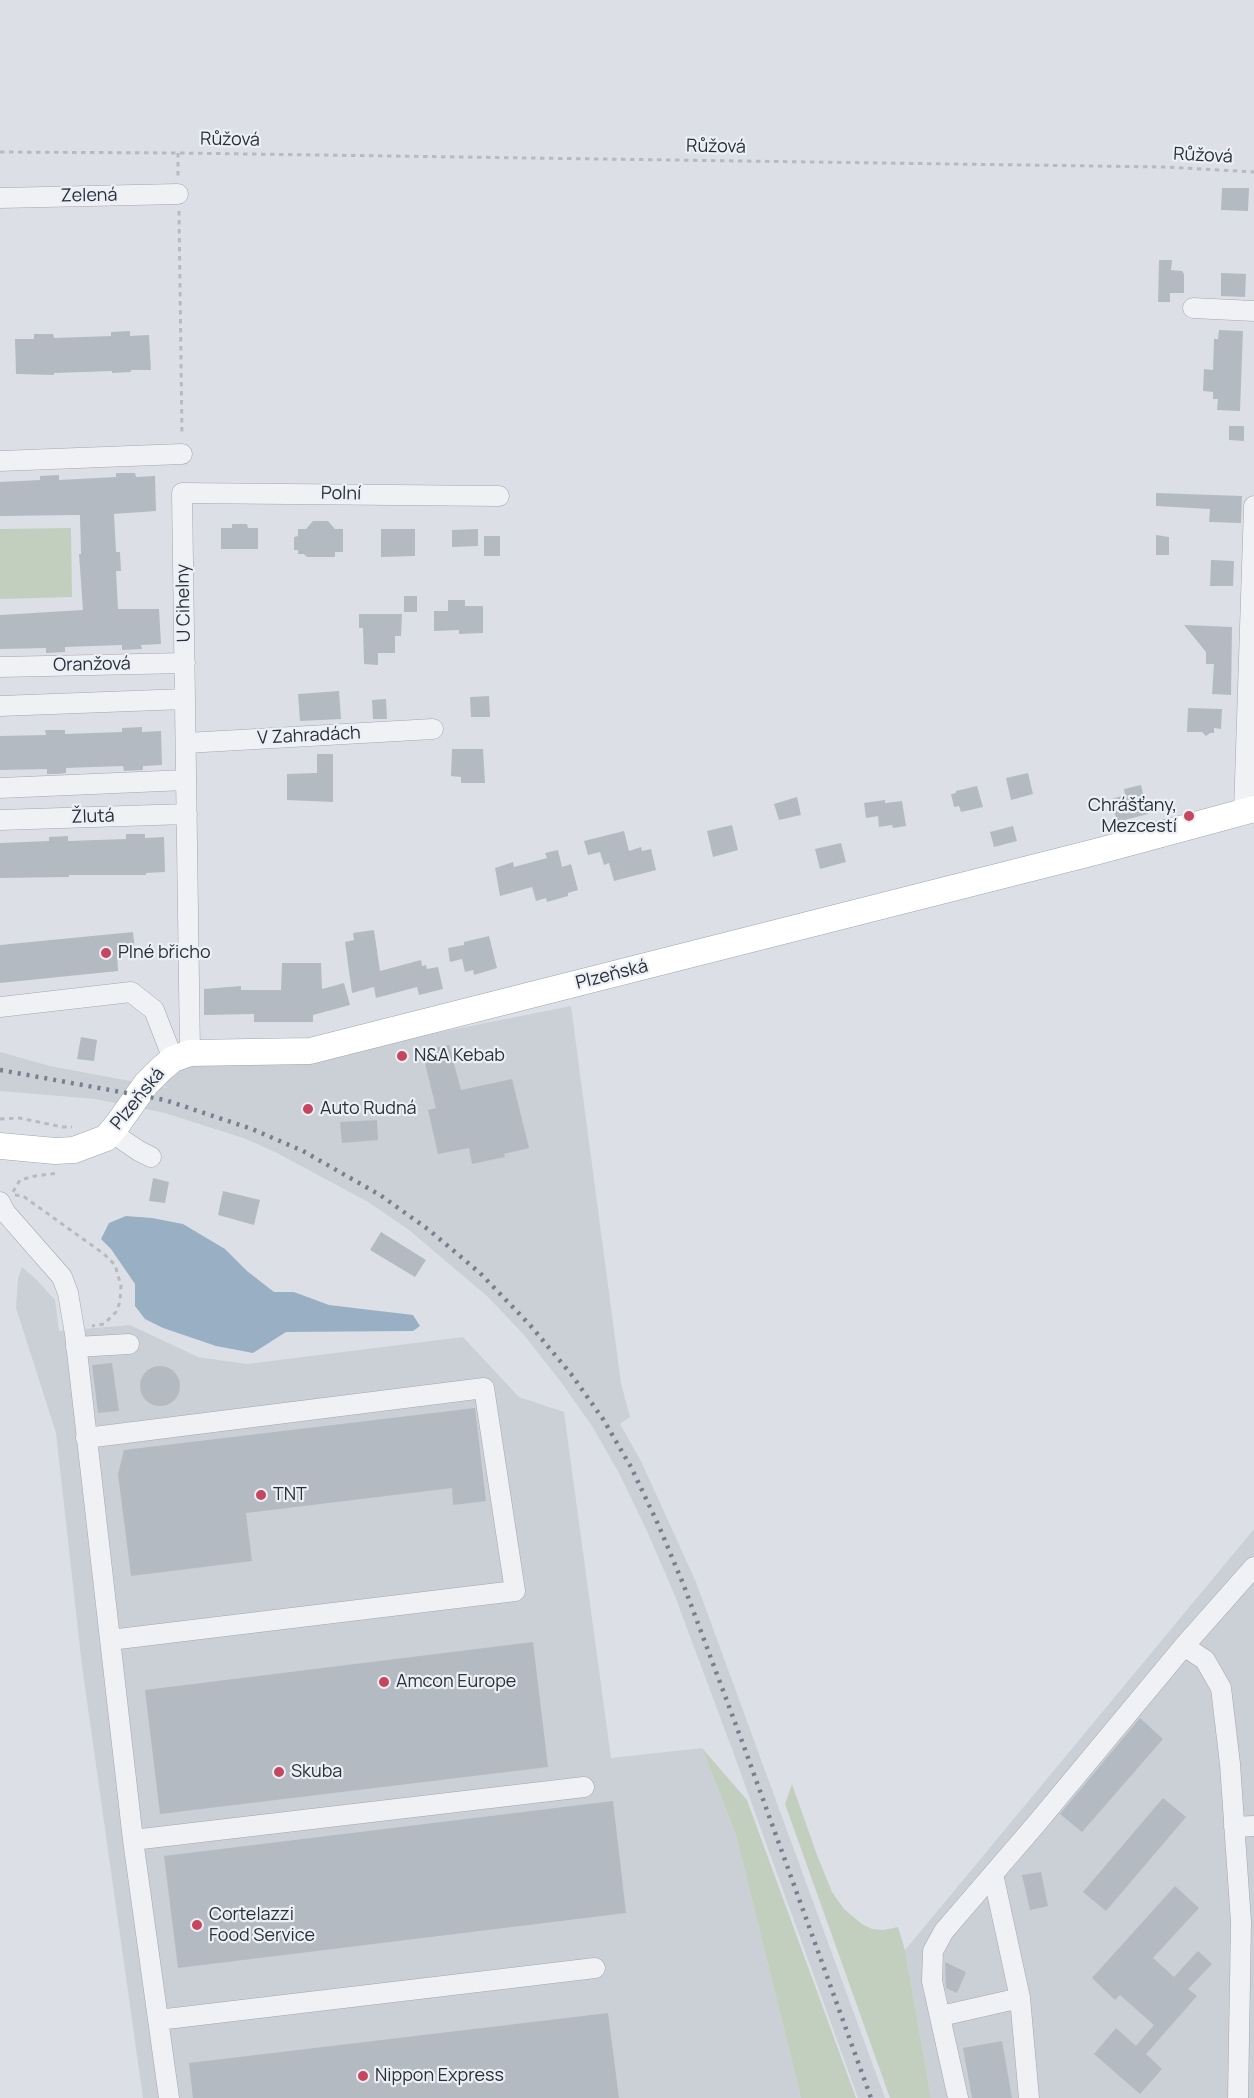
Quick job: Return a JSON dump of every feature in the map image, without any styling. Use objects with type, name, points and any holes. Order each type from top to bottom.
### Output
[{"type":"main road","name":"Plzeňská","points":[[0,1146],[55,1151],[74,1150],[106,1138],[146,1084],[182,1056],[310,1051],[1099,851],[1249,810]]},
{"type":"street","name":"Zelená","points":[[0,198],[178,194]]},
{"type":"street","points":[[1193,308],[1254,311]]},
{"type":"street","points":[[0,461],[182,454]]},
{"type":"street","name":"Polní","points":[[182,493],[499,496]]},
{"type":"street","name":"U Cihelny","points":[[182,493],[187,814],[182,1056]]},
{"type":"street","points":[[1249,810],[1254,506]]},
{"type":"street","name":"Oranžová","points":[[0,668],[185,663]]},
{"type":"street","points":[[0,706],[185,699]]},
{"type":"street","name":"V Zahradách","points":[[186,743],[433,729]]},
{"type":"street","name":"Žlutá","points":[[0,788],[186,780]]},
{"type":"street","name":"Žlutá","points":[[0,820],[187,814]]},
{"type":"street","points":[[0,1007],[131,992],[154,1010],[182,1056]]},
{"type":"street","points":[[111,1132],[151,1157]]},
{"type":"street","points":[[9,1199],[5,1212],[62,1277],[80,1341],[86,1438],[133,1840],[169,2098]]},
{"type":"street","points":[[80,1341],[129,1344]]},
{"type":"street","points":[[86,1438],[484,1388],[515,1591],[110,1640]]},
{"type":"street","points":[[958,2098],[933,1981],[933,1951],[944,1931],[1184,1646],[1250,1579]]},
{"type":"street","points":[[1184,1646],[1205,1660],[1221,1688],[1230,1764],[1247,1977],[1238,2098]]},
{"type":"street","points":[[133,1840],[584,1787]]},
{"type":"street","points":[[1234,1827],[1254,1826]]},
{"type":"street","points":[[993,1874],[1020,1998],[1029,2098]]},
{"type":"street","points":[[158,2020],[596,1968]]},
{"type":"street","points":[[941,2016],[1020,1998]]},
{"type":"path","name":"Růžová","points":[[0,152],[1164,167],[1254,172]]},
{"type":"path","points":[[178,153],[182,454]]},
{"type":"path","points":[[0,1119],[19,1118],[63,1128],[78,1126]]},
{"type":"path","points":[[9,1199],[20,1180],[69,1172]]},
{"type":"path","points":[[9,1199],[23,1196],[104,1254],[115,1265],[121,1286],[120,1302],[116,1312],[104,1324],[87,1327],[80,1341]]},
{"type":"shaded area","points":[[571,1006],[621,1383],[630,1417],[620,1424],[641,1461],[696,1582],[885,2098],[858,2098],[732,1749],[673,1591],[646,1529],[619,1473],[592,1426],[524,1335],[488,1297],[409,1230],[368,1202],[277,1153],[246,1139],[165,1113],[95,1099],[0,1091],[0,1052],[50,1066],[168,1088],[160,1084],[177,1066],[309,1062],[375,1045]]},
{"type":"shaded area","points":[[22,1267],[55,1300],[59,1331],[130,1325],[198,1357],[247,1364],[463,1337],[519,1397],[564,1412],[611,1758],[702,1748],[736,1835],[801,2098],[143,2098],[82,1666],[56,1433],[16,1308],[18,1278]]},
{"type":"shaded area","points":[[1254,1529],[1254,2098],[931,2098],[905,1950]]},
{"type":"green space","points":[[71,528],[72,597],[0,599],[0,529]]},
{"type":"green space","points":[[702,1748],[747,1800],[856,2098],[801,2098],[736,1835]]},
{"type":"green space","points":[[792,1784],[832,1892],[844,1909],[872,1929],[883,1930],[898,1927],[905,1950],[931,2098],[890,2098],[785,1804]]},
{"type":"water","points":[[126,1216],[183,1224],[225,1249],[247,1271],[274,1292],[294,1292],[329,1305],[413,1315],[420,1326],[413,1331],[286,1332],[253,1353],[216,1346],[163,1328],[145,1319],[135,1306],[135,1284],[111,1249],[101,1239],[109,1223]]},
{"type":"building","points":[[1222,188],[1249,188],[1248,211],[1221,210]]},
{"type":"building","points":[[1159,260],[1172,260],[1171,270],[1182,271],[1184,274],[1184,293],[1170,293],[1170,302],[1158,302]]},
{"type":"building","points":[[1221,273],[1246,274],[1245,297],[1221,296]]},
{"type":"building","points":[[1219,330],[1243,331],[1240,411],[1217,410],[1218,399],[1213,399],[1213,392],[1203,391],[1204,369],[1213,370],[1214,339],[1218,339]]},
{"type":"building","points":[[130,331],[130,336],[149,335],[151,370],[54,373],[54,375],[16,374],[15,339],[34,339],[34,334],[53,334],[54,338],[111,336],[111,332]]},
{"type":"building","points":[[1229,426],[1244,426],[1244,441],[1229,440]]},
{"type":"building","points":[[116,473],[135,473],[136,477],[155,476],[156,511],[114,514],[116,552],[120,552],[121,571],[116,571],[118,609],[159,609],[161,644],[141,645],[142,649],[122,650],[122,645],[65,647],[65,652],[46,653],[46,648],[0,649],[0,615],[83,610],[79,554],[81,554],[80,515],[0,516],[0,482],[40,480],[40,476],[59,475],[59,480],[116,477]]},
{"type":"building","points":[[1156,493],[1242,496],[1241,523],[1209,522],[1210,509],[1156,506]]},
{"type":"building","points":[[313,521],[328,521],[335,529],[343,529],[343,552],[335,552],[335,557],[307,557],[304,554],[298,554],[298,550],[294,550],[294,537],[298,536],[298,529],[306,529]]},
{"type":"building","points":[[232,524],[247,524],[248,528],[258,528],[258,549],[221,549],[221,528],[232,528]]},
{"type":"building","points":[[381,529],[415,529],[415,556],[381,557]]},
{"type":"building","points":[[478,529],[478,546],[452,547],[452,530]]},
{"type":"building","points":[[1156,535],[1169,537],[1169,555],[1156,555]]},
{"type":"building","points":[[484,536],[500,536],[500,556],[484,556]]},
{"type":"building","points":[[1211,560],[1234,561],[1233,586],[1210,586]]},
{"type":"building","points":[[404,596],[417,596],[417,612],[404,612]]},
{"type":"building","points":[[448,600],[465,600],[465,606],[483,606],[483,633],[459,634],[459,630],[434,631],[434,611],[448,611]]},
{"type":"building","points":[[359,614],[402,614],[401,636],[395,636],[395,653],[378,653],[378,665],[364,664],[363,628],[359,628]]},
{"type":"building","points":[[1184,625],[1232,627],[1231,695],[1212,694],[1214,664],[1206,664],[1206,652]]},
{"type":"building","points":[[339,691],[341,719],[300,721],[298,694]]},
{"type":"building","points":[[489,696],[490,717],[471,717],[470,697]]},
{"type":"building","points":[[386,699],[387,719],[373,719],[372,700]]},
{"type":"building","points":[[1188,708],[1222,709],[1221,729],[1214,728],[1214,733],[1206,736],[1202,732],[1187,732]]},
{"type":"building","points":[[142,727],[142,732],[161,731],[162,765],[143,766],[143,770],[124,771],[123,766],[66,768],[66,773],[58,774],[47,774],[47,769],[0,770],[0,736],[46,735],[45,730],[65,730],[65,734],[122,732],[122,728]]},
{"type":"building","points":[[452,749],[483,749],[485,783],[461,783],[461,777],[451,776]]},
{"type":"building","points":[[317,754],[333,754],[333,802],[287,800],[287,774],[317,773]]},
{"type":"building","points":[[1028,773],[1033,794],[1011,800],[1006,778]]},
{"type":"building","points":[[1141,785],[1148,814],[1117,822],[1111,799],[1125,795],[1124,789]]},
{"type":"building","points":[[977,786],[983,807],[961,812],[959,806],[954,807],[951,794]]},
{"type":"building","points":[[797,797],[801,815],[779,820],[774,804]]},
{"type":"building","points":[[885,800],[885,803],[902,801],[906,826],[879,827],[878,816],[866,818],[864,803]]},
{"type":"building","points":[[732,825],[738,850],[713,857],[707,831]]},
{"type":"building","points":[[1013,826],[1017,841],[994,847],[990,832]]},
{"type":"building","points":[[624,831],[629,851],[641,847],[642,851],[651,849],[656,870],[614,881],[609,863],[604,865],[600,852],[588,855],[584,841]]},
{"type":"building","points":[[126,834],[145,834],[145,838],[164,837],[165,872],[146,873],[146,875],[0,878],[0,843],[49,841],[49,837],[68,836],[68,841],[126,839]]},
{"type":"building","points":[[841,843],[846,862],[820,869],[815,849]]},
{"type":"building","points":[[558,850],[562,867],[571,864],[578,890],[568,893],[568,896],[547,902],[546,898],[536,901],[532,887],[500,896],[495,868],[513,862],[514,867],[547,858],[545,853]]},
{"type":"building","points":[[374,930],[380,971],[421,960],[422,966],[426,965],[427,969],[438,967],[443,989],[419,995],[417,987],[376,998],[374,987],[352,993],[345,942],[354,940],[353,933]]},
{"type":"building","points":[[133,932],[135,950],[117,952],[118,971],[0,983],[0,945]]},
{"type":"building","points":[[489,936],[497,968],[474,975],[473,970],[465,972],[462,959],[450,962],[448,948]]},
{"type":"building","points":[[282,963],[321,963],[322,989],[344,983],[350,1005],[313,1015],[313,1022],[254,1022],[254,1014],[204,1015],[204,989],[241,986],[241,990],[281,990]]},
{"type":"building","points":[[81,1037],[97,1040],[94,1061],[77,1059]]},
{"type":"building","points":[[449,1045],[461,1090],[512,1079],[529,1148],[504,1154],[505,1157],[472,1164],[469,1148],[438,1154],[428,1110],[436,1108],[422,1051]]},
{"type":"building","points":[[377,1120],[378,1140],[342,1143],[340,1122]]},
{"type":"building","points":[[153,1178],[169,1182],[165,1203],[149,1201]]},
{"type":"building","points":[[223,1191],[260,1200],[254,1225],[218,1215]]},
{"type":"building","points":[[381,1232],[426,1260],[415,1277],[370,1250]]},
{"type":"building","points":[[112,1363],[119,1411],[98,1413],[92,1365]]},
{"type":"building","points":[[160,1366],[168,1367],[174,1372],[179,1378],[179,1394],[174,1400],[168,1405],[160,1406],[152,1405],[146,1400],[141,1394],[140,1386],[141,1378],[146,1372],[152,1367]]},
{"type":"building","name":"TNT","points":[[475,1408],[486,1501],[453,1505],[452,1488],[246,1513],[252,1561],[131,1576],[118,1474],[124,1450]]},
{"type":"building","points":[[533,1642],[548,1767],[160,1814],[145,1690]]},
{"type":"building","points":[[1140,1718],[1163,1739],[1082,1832],[1060,1814]]},
{"type":"building","points":[[1163,1798],[1186,1817],[1106,1911],[1083,1892]]},
{"type":"building","points":[[613,1801],[626,1913],[178,1968],[164,1856]]},
{"type":"building","points":[[1041,1872],[1048,1906],[1030,1910],[1022,1875]]},
{"type":"building","points":[[1175,1886],[1199,1908],[1153,1958],[1174,1977],[1198,1951],[1212,1964],[1188,1989],[1197,1996],[1146,2054],[1162,2069],[1140,2094],[1094,2054],[1116,2028],[1136,2046],[1154,2025],[1120,1995],[1115,2000],[1092,1978]]},
{"type":"building","points":[[945,1962],[966,1972],[957,1993],[946,1988]]},
{"type":"building","points":[[608,2013],[619,2098],[193,2098],[189,2063]]},
{"type":"building","points":[[1002,2041],[1012,2098],[972,2098],[963,2048]]},
{"type":"railway","points":[[0,1070],[165,1100],[252,1129],[303,1151],[380,1195],[429,1230],[480,1273],[530,1325],[571,1374],[603,1419],[631,1467],[658,1524],[684,1586],[743,1744],[871,2098]]},
{"type":"place","name":"Chrášťany, Mezcestí","points":[[1189,816]]},
{"type":"place","name":"Plné břicho","points":[[106,953]]},
{"type":"place","name":"N&A Kebab","points":[[402,1056]]},
{"type":"place","name":"Auto Rudná","points":[[308,1109]]},
{"type":"place","name":"TNT","points":[[261,1495]]},
{"type":"place","name":"Amcon Europe","points":[[384,1682]]},
{"type":"place","name":"Skuba","points":[[279,1772]]},
{"type":"place","name":"Cortelazzi Food Service","points":[[197,1925]]},
{"type":"place","name":"Nippon Express","points":[[363,2076]]}]
